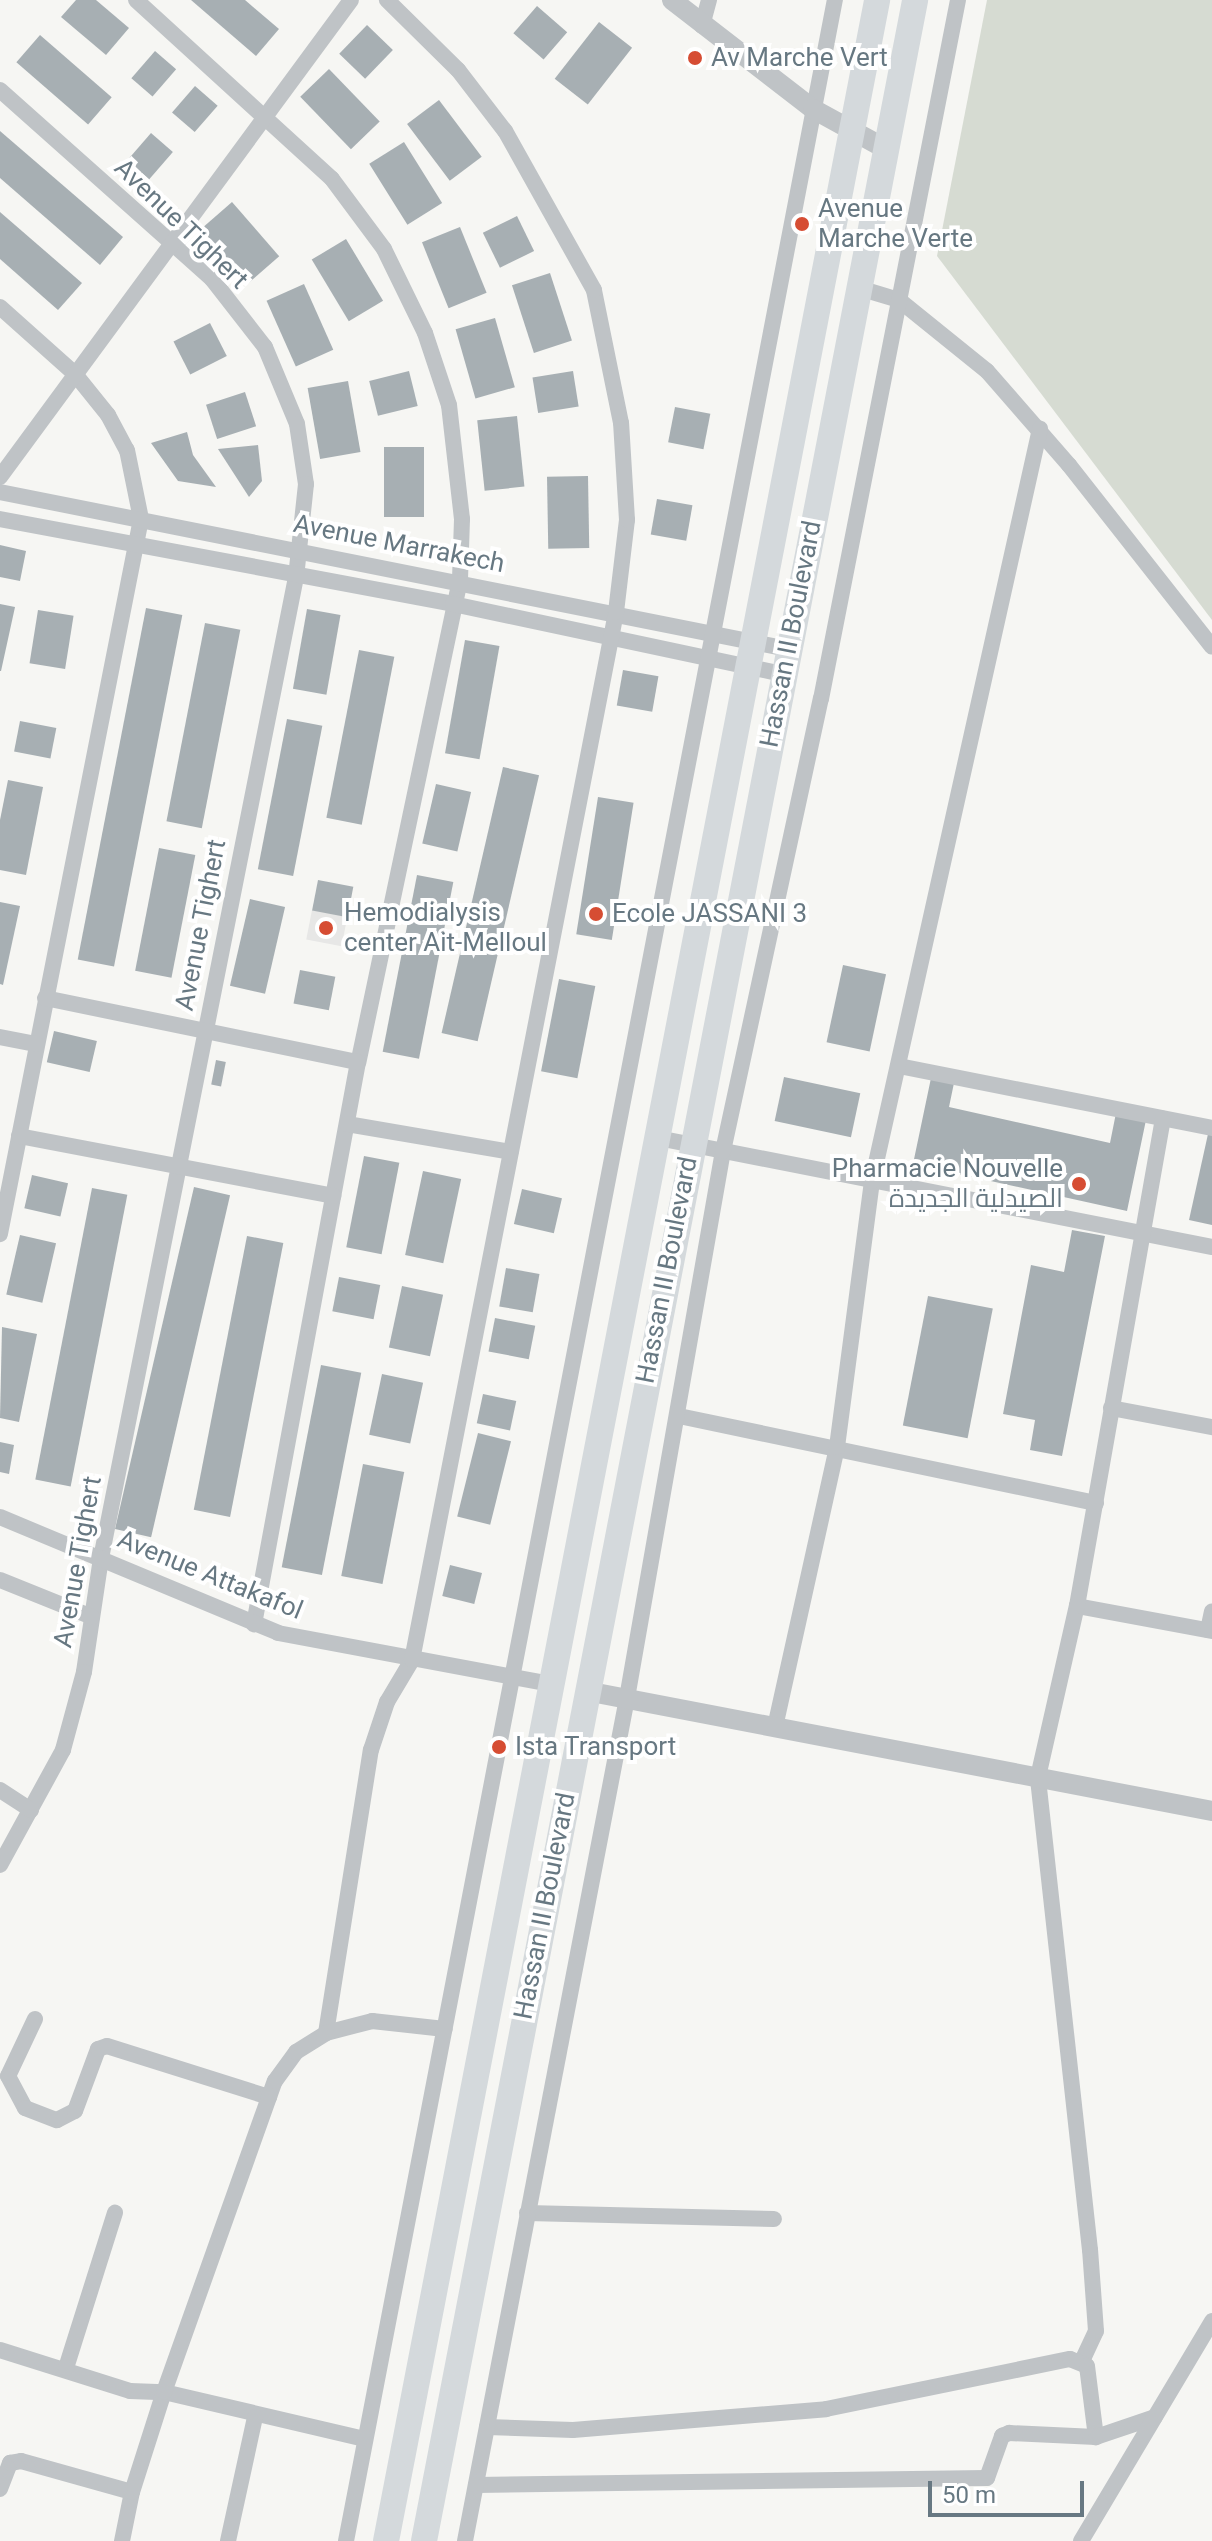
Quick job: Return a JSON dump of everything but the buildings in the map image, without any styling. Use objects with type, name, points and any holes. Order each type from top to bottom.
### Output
[{"type":"main road","name":"Hassan II Boulevard","points":[[386,2541],[462,2169],[550,1684],[877,0]]},
{"type":"main road","name":"Hassan II Boulevard","points":[[424,2541],[915,0]]},
{"type":"main road","points":[[550,1684],[586,1691]]},
{"type":"street","points":[[136,0],[332,179],[384,249],[425,333],[449,405],[459,467],[460,580],[358,1062],[254,1624]]},
{"type":"street","points":[[0,477],[351,0]]},
{"type":"street","points":[[326,2033],[371,1750],[387,1702],[412,1660],[626,548],[621,423],[594,290],[505,131],[458,70],[387,0]]},
{"type":"street","points":[[672,0],[813,109],[851,134],[886,149]]},
{"type":"street","points":[[702,26],[709,0]]},
{"type":"street","points":[[346,2541],[510,1676],[711,658],[835,0]]},
{"type":"street","points":[[465,2541],[627,1698],[679,1416],[723,1151],[821,699],[958,0]]},
{"type":"street","name":"Avenue Tighert","points":[[0,90],[212,279],[265,347],[297,424],[306,484],[296,577],[101,1558],[84,1672],[63,1750],[0,1865]]},
{"type":"street","points":[[859,288],[899,300],[987,371],[1040,429],[1212,647]]},
{"type":"street","points":[[0,307],[75,374],[108,415],[127,450],[141,519],[0,1234]]},
{"type":"street","points":[[775,1727],[837,1447],[872,1181],[1040,429]]},
{"type":"street","name":"Avenue Marrakech","points":[[0,492],[616,612],[715,634],[750,654],[785,662]]},
{"type":"street","name":"Avenue Marrakech","points":[[0,519],[296,577],[453,604],[711,658],[750,654],[785,662]]},
{"type":"street","points":[[45,998],[358,1062]]},
{"type":"street","points":[[0,1037],[36,1044]]},
{"type":"street","points":[[899,1066],[1212,1128]]},
{"type":"street","points":[[1096,2437],[1090,2380],[1082,2361],[1096,2331],[1090,2250],[1038,1777],[1077,1606],[1163,1119]]},
{"type":"street","points":[[347,1124],[511,1152]]},
{"type":"street","points":[[19,1136],[333,1196]]},
{"type":"street","points":[[658,1138],[1212,1247]]},
{"type":"street","points":[[1111,1408],[1212,1427]]},
{"type":"street","points":[[679,1416],[1096,1503]]},
{"type":"street","name":"Avenue Attakafol","points":[[0,1517],[254,1624],[412,1660],[550,1684]]},
{"type":"street","points":[[0,1580],[92,1617]]},
{"type":"street","points":[[1077,1606],[1210,1631],[1212,1611]]},
{"type":"street","points":[[586,1691],[1212,1811]]},
{"type":"street","points":[[0,1790],[31,1810]]},
{"type":"street","points":[[35,2019],[8,2076],[25,2108],[57,2120],[75,2111],[98,2049],[107,2046],[269,2097]]},
{"type":"street","points":[[122,2541],[132,2492],[164,2392],[269,2097],[296,2052],[326,2033],[372,2021],[445,2029]]},
{"type":"street","points":[[66,2368],[115,2213]]},
{"type":"street","points":[[527,2213],[774,2219]]},
{"type":"street","points":[[1081,2541],[1212,2321]]},
{"type":"street","points":[[0,2350],[66,2368],[130,2391],[164,2392],[255,2417],[365,2439]]},
{"type":"street","points":[[487,2427],[573,2430],[826,2409],[1070,2359],[1082,2361]]},
{"type":"street","points":[[228,2541],[255,2417]]},
{"type":"street","points":[[476,2485],[987,2478],[1002,2436],[1009,2433],[1096,2437],[1155,2417]]},
{"type":"street","points":[[0,2489],[10,2463],[21,2461],[132,2492]]},
{"type":"shaded area","points":[[987,0],[1212,0],[1212,620],[937,256]]},
{"type":"shaded area","name":"Hemodialysis center Ait-Melloul","points":[[312,910],[347,917],[342,946],[306,939]]},
{"type":"place","name":"Av Marche Vert","points":[[695,58]]},
{"type":"place","name":"Avenue Marche Verte","points":[[802,224]]},
{"type":"place","name":"Ecole JASSANI 3","points":[[596,914]]},
{"type":"place","name":"Hemodialysis center Ait-Melloul","points":[[326,928]]},
{"type":"place","name":"Pharmacie Nouvelle الصيدلية الجديدة","points":[[1079,1184]]},
{"type":"place","name":"Ista Transport","points":[[499,1747]]}]
